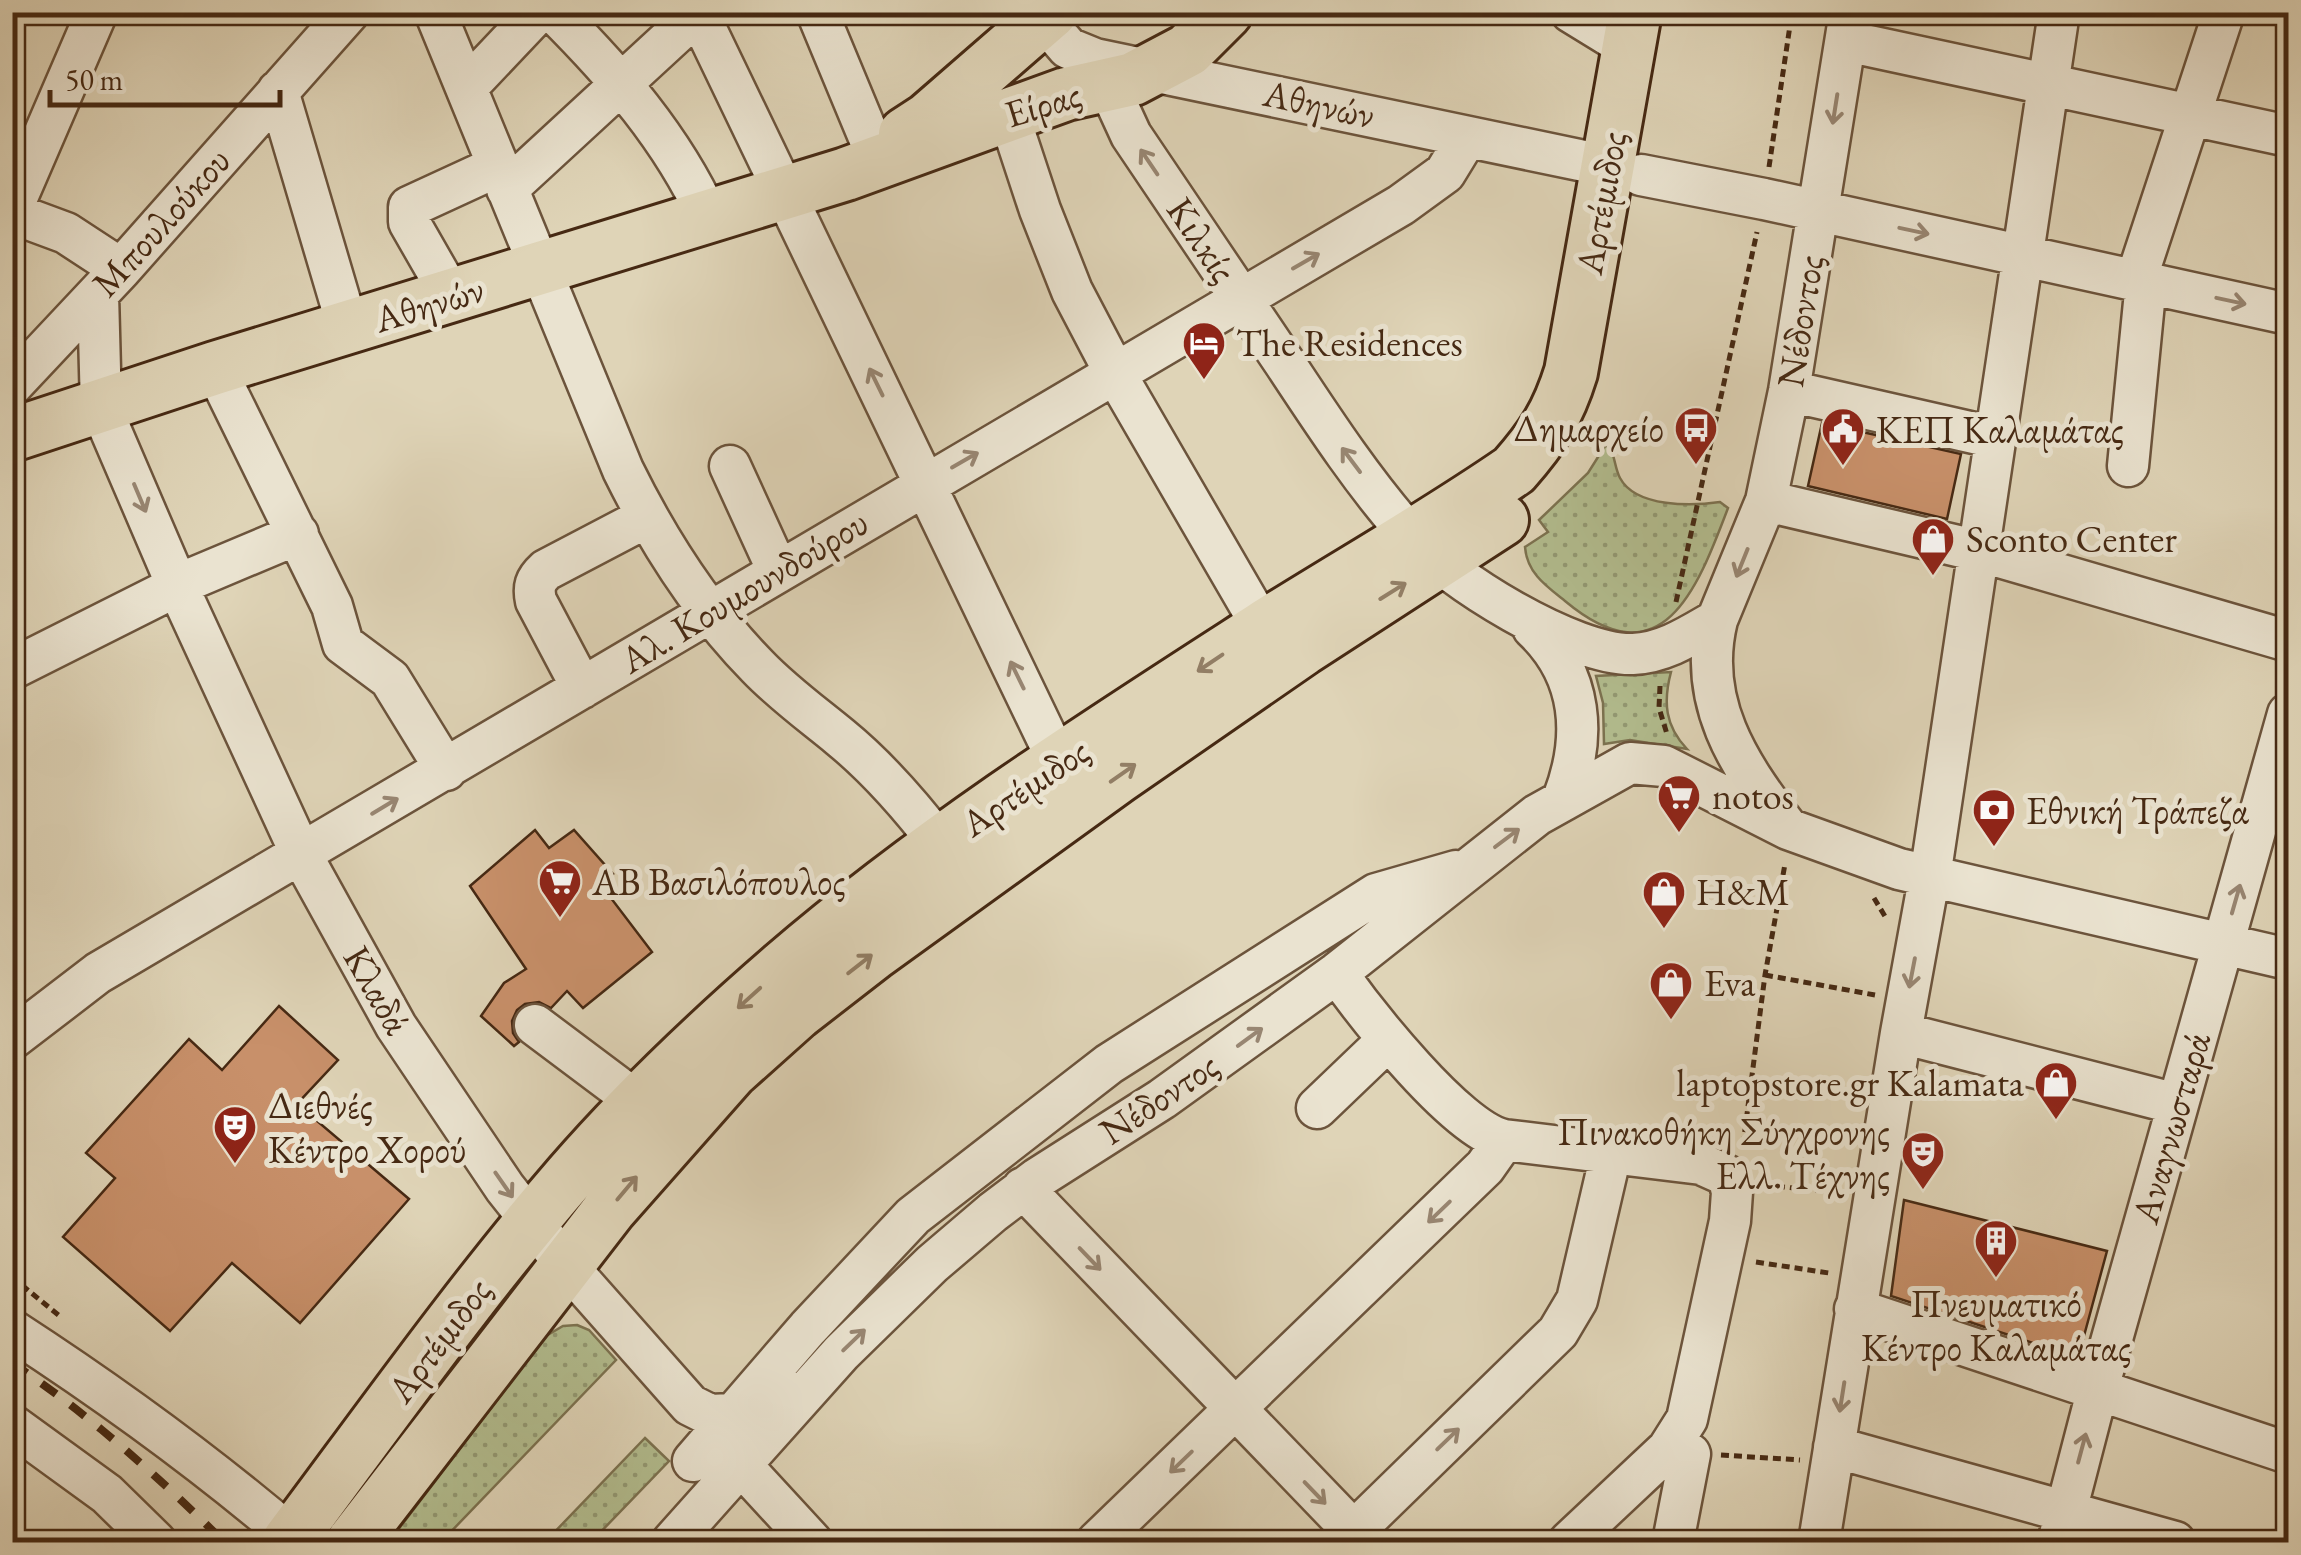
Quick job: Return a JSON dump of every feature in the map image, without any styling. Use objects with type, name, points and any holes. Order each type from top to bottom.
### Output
[{"type":"main road","name":"Είρας","points":[[861,164],[1066,94],[1131,78],[1188,50],[1226,12]]},
{"type":"main road","name":"Αρτέμιδος","points":[[1624,170],[1670,12]]},
{"type":"main road","points":[[861,164],[928,119],[1027,24]]},
{"type":"main road","name":"Αρτέμιδος","points":[[292,1541],[462,1309],[531,1222],[640,1102],[786,964],[940,844],[1262,628],[1426,549],[1510,515],[1548,480],[1572,448],[1600,374],[1624,170],[1631,30]]},
{"type":"main road","name":"Αθηνών","points":[[12,435],[215,368],[784,194],[861,164]]},
{"type":"main road","name":"Αρτέμιδος","points":[[362,1537],[610,1209],[708,1095],[797,1013],[873,954],[1304,649],[1426,549]]},
{"type":"street","points":[[98,12],[12,211],[66,233],[109,281],[101,408]]},
{"type":"street","name":"Μπουλούκου","points":[[18,366],[109,281],[349,12]]},
{"type":"street","points":[[435,12],[623,470],[647,517],[710,612],[760,669],[884,776],[940,844]]},
{"type":"street","points":[[467,87],[538,12]]},
{"type":"street","points":[[554,12],[622,83],[688,176],[708,218]]},
{"type":"street","points":[[452,297],[409,222],[409,207],[502,178],[622,83],[698,12],[1059,763]]},
{"type":"street","points":[[816,12],[861,164]]},
{"type":"street","points":[[1571,12],[1631,30]]},
{"type":"street","points":[[1819,1542],[1817,1454],[1855,1310],[1930,877],[2060,12]]},
{"type":"street","points":[[2128,466],[2141,281],[2224,12]]},
{"type":"street","name":"Αθηνών","points":[[1027,24],[1131,78],[1466,137],[2288,314]]},
{"type":"street","points":[[1848,27],[2048,85],[2288,136]]},
{"type":"street","name":"Νέδοντος","points":[[1787,844],[1733,750],[1718,714],[1711,660],[1717,620],[1766,501],[1789,391],[1848,27]]},
{"type":"street","name":"Κιλκίς","points":[[1131,78],[1131,135],[1332,434],[1426,549],[1523,618]]},
{"type":"street","points":[[278,91],[348,328]]},
{"type":"street","points":[[1008,113],[1064,273],[1115,373],[1262,628]]},
{"type":"street","name":"Αλ. Κουμουνδούρου","points":[[12,1039],[98,973],[1402,205],[1436,181],[1466,137]]},
{"type":"street","points":[[215,368],[332,606],[342,644],[390,680],[446,770]]},
{"type":"street","points":[[1789,391],[1996,438]]},
{"type":"street","name":"Κλαδά","points":[[101,408],[302,856],[396,1026],[531,1222],[567,1266],[690,1405],[710,1415],[733,1414]]},
{"type":"street","points":[[730,466],[778,570]]},
{"type":"street","points":[[1766,501],[1978,551],[2288,640]]},
{"type":"street","points":[[582,688],[536,601],[537,578],[647,517]]},
{"type":"street","points":[[12,670],[178,586],[298,534]]},
{"type":"street","points":[[1523,618],[1584,645],[1634,654],[1667,646],[1717,620]]},
{"type":"street","points":[[1523,618],[1558,656],[1577,700],[1577,747],[1563,799]]},
{"type":"street","name":"Αναγνωσταρά","points":[[2062,1527],[2177,1104],[2224,944],[2280,777],[2288,714]]},
{"type":"street","name":"Νέδοντος","points":[[672,1542],[808,1390],[932,1264],[1023,1188],[1162,1100],[1338,973],[1469,867],[1563,799],[1638,761],[1664,766],[1708,788],[1787,844],[2288,959]]},
{"type":"street","points":[[693,1461],[913,1216],[1108,1064],[1376,894],[1469,867]]},
{"type":"street","points":[[1338,973],[1366,1016],[1472,1124],[1504,1140],[1701,1164],[1733,1179],[1730,1221],[1687,1419],[1668,1450],[1569,1542]]},
{"type":"street","points":[[535,1025],[640,1102]]},
{"type":"street","points":[[1901,1033],[2177,1104]]},
{"type":"street","points":[[1318,1108],[1388,1040]]},
{"type":"street","points":[[1098,1542],[1485,1168],[1504,1140]]},
{"type":"street","points":[[1023,1188],[1358,1537],[1558,1332],[1577,1300],[1611,1154]]},
{"type":"street","points":[[1855,1310],[2288,1453]]},
{"type":"street","points":[[12,1330],[216,1476],[292,1541]]},
{"type":"street","points":[[733,1414],[808,1390]]},
{"type":"street","points":[[12,1424],[106,1494],[156,1542]]},
{"type":"street","points":[[1674,1542],[1690,1454]]},
{"type":"street","points":[[1817,1454],[2062,1527],[2175,1542]]},
{"type":"street","points":[[741,1465],[812,1542]]},
{"type":"path","points":[[1787,844],[1733,1179],[1846,1194]]},
{"type":"path","points":[[1765,975],[1880,996]]},
{"type":"path","points":[[1747,1261],[1832,1273]]},
{"type":"path","points":[[1690,1454],[1817,1454]]},
{"type":"green space","points":[[1605,446],[1610,447],[1620,478],[1639,495],[1666,503],[1720,502],[1728,508],[1688,595],[1671,616],[1651,629],[1627,632],[1599,624],[1545,584],[1527,556],[1525,547],[1548,532],[1539,520],[1588,473]]},
{"type":"green space","points":[[1671,672],[1668,713],[1674,731],[1687,749],[1630,740],[1604,744],[1603,703],[1596,676]]},
{"type":"green space","points":[[577,1325],[589,1330],[616,1360],[441,1542],[391,1539],[546,1336],[563,1326]]},
{"type":"green space","points":[[645,1438],[669,1461],[591,1542],[545,1542]]},
{"type":"building","points":[[1822,423],[1961,454],[1947,519],[1808,486]]},
{"type":"building","name":"ΑΒ Βασιλόπουλος","points":[[535,830],[549,848],[574,830],[613,874],[601,885],[652,952],[583,1008],[567,991],[551,1008],[539,1002],[525,1004],[512,1021],[519,1042],[514,1046],[481,1016],[504,983],[526,969],[470,886]]},
{"type":"building","name":"Διεθνές Κέντρο Χορού","points":[[279,1006],[338,1060],[297,1104],[409,1199],[300,1323],[232,1263],[170,1331],[63,1237],[115,1178],[86,1153],[189,1039],[222,1070]]},
{"type":"building","name":"Πνευματικό Κέντρο Καλαμάτας","points":[[1904,1200],[2107,1251],[2078,1358],[1891,1296]]},
{"type":"railway","points":[[12,1363],[123,1448],[224,1542]]},
{"type":"place","name":"The Residences","points":[[1204,381]]},
{"type":"place","name":"Δημαρχείο","points":[[1696,466]]},
{"type":"place","name":"ΚΕΠ Καλαμάτας","points":[[1843,467]]},
{"type":"place","name":"Sconto Center","points":[[1933,577]]},
{"type":"place","name":"notos","points":[[1679,834]]},
{"type":"place","name":"Εθνική Τράπεζα","points":[[1994,848]]},
{"type":"place","name":"ΑΒ Βασιλόπουλος","points":[[560,919]]},
{"type":"place","name":"H&M","points":[[1664,930]]},
{"type":"place","name":"Eva","points":[[1671,1021]]},
{"type":"place","name":"laptopstore.gr Kalamata","points":[[2056,1121]]},
{"type":"place","name":"Διεθνές Κέντρο Χορού","points":[[235,1165]]},
{"type":"place","name":"Πινακοθήκη Σύγχρονης Ελλ. Τέχνης","points":[[1923,1191]]},
{"type":"place","name":"Πνευματικό Κέντρο Καλαμάτας","points":[[1996,1279]]}]
